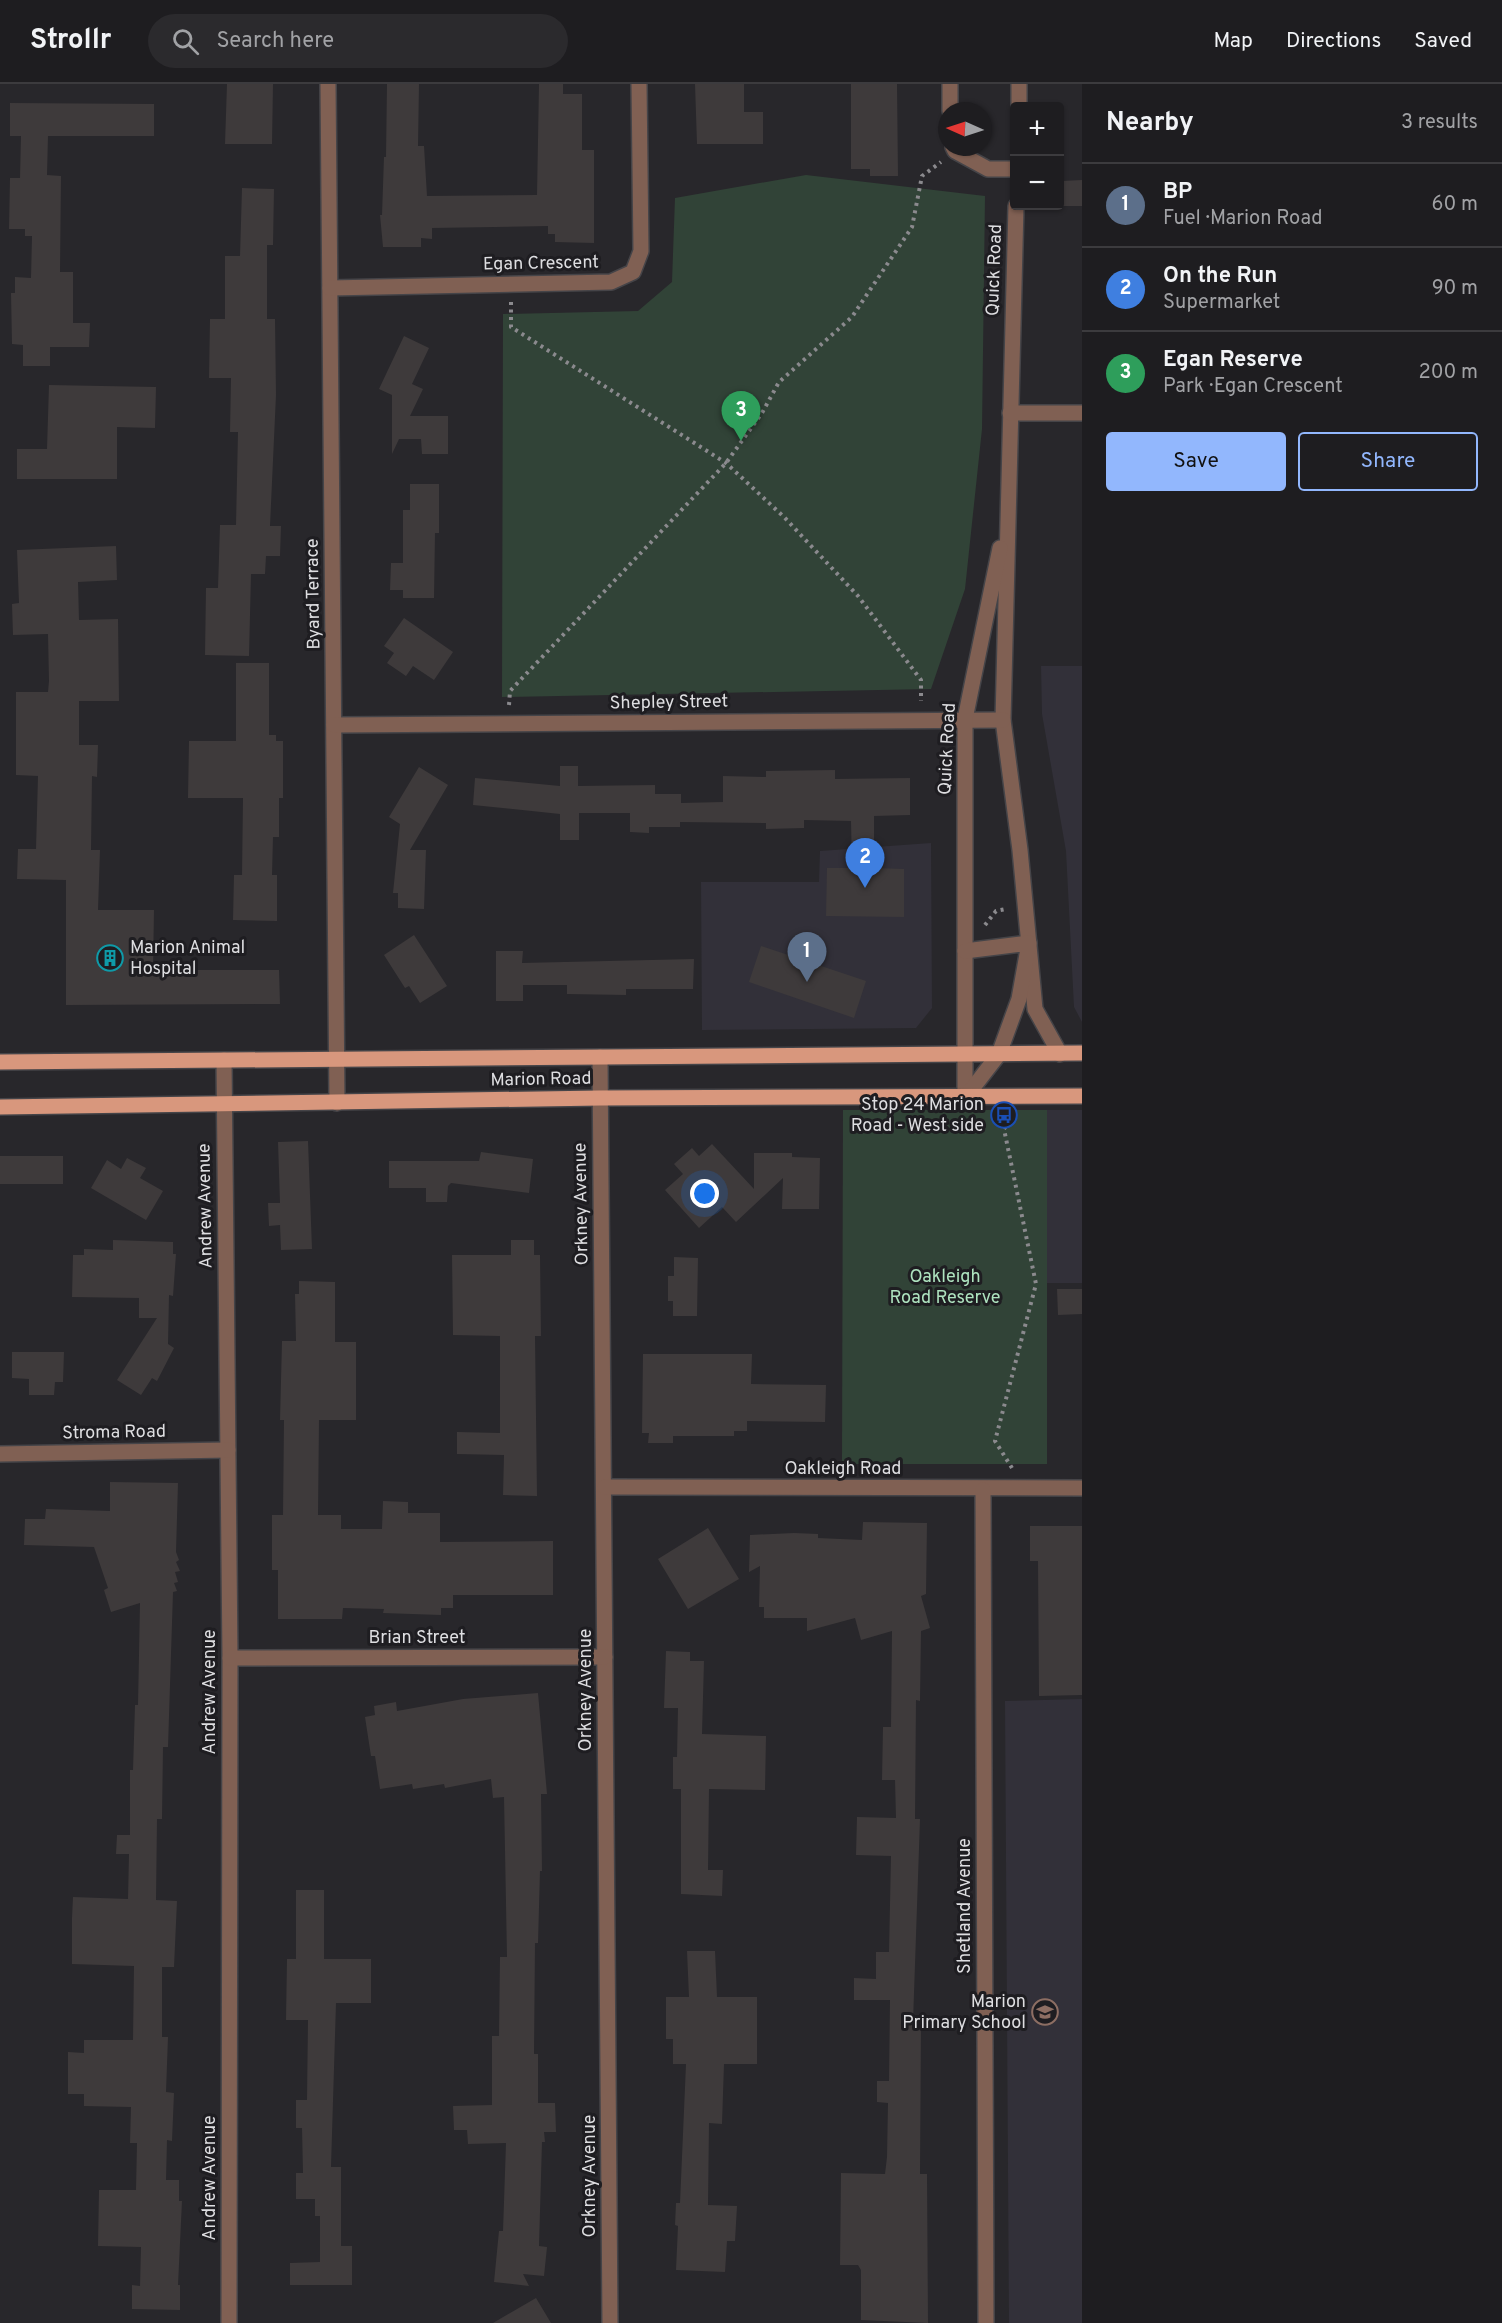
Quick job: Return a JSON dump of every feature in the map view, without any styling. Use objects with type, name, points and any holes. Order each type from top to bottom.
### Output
[{"type":"main road","name":"Marion Road","points":[[0,1062],[1082,1053]]},
{"type":"main road","name":"Marion Road","points":[[0,1107],[224,1106],[600,1098],[1082,1096]]},
{"type":"street","name":"Byard Terrace","points":[[328,84],[337,1103]]},
{"type":"street","name":"Egan Crescent","points":[[330,288],[611,282],[633,272],[641,251],[639,84]]},
{"type":"street","points":[[950,84],[950,102]]},
{"type":"street","points":[[1019,84],[1019,102]]},
{"type":"street","points":[[966,156],[988,169],[1010,170]]},
{"type":"street","name":"Quick Road","points":[[1016,210],[1006,516],[1003,720],[1035,1009],[1060,1054]]},
{"type":"street","points":[[1010,413],[1082,413]]},
{"type":"street","name":"Quick Road","points":[[965,1098],[963,1054],[965,719],[1006,516]]},
{"type":"street","name":"Shepley Street","points":[[334,725],[1003,720]]},
{"type":"street","points":[[965,951],[1029,943]]},
{"type":"street","name":"Quick Road","points":[[965,1098],[999,1054],[1019,999],[1029,943]]},
{"type":"street","name":"Orkney Avenue","points":[[600,1057],[610,2323]]},
{"type":"street","name":"Andrew Avenue","points":[[224,1060],[230,1658],[229,2323]]},
{"type":"street","name":"Stroma Road","points":[[0,1454],[228,1450]]},
{"type":"street","name":"Oakleigh Road","points":[[604,1487],[983,1490],[1082,1488]]},
{"type":"street","name":"Shetland Avenue","points":[[983,1490],[986,2323]]},
{"type":"street","name":"Brian Street","points":[[230,1658],[605,1657]]},
{"type":"path","points":[[509,724],[510,691],[726,463],[762,414],[779,382],[852,317],[912,227],[922,176],[946,156]]},
{"type":"path","points":[[512,284],[511,327],[726,463],[784,516],[858,596],[921,680],[922,720]]},
{"type":"path","points":[[977,926],[986,925],[996,911],[1006,909]]},
{"type":"path","points":[[1024,1097],[1004,1130],[1036,1284],[995,1440],[1025,1489]]},
{"type":"shaded area","points":[[1041,666],[1082,666],[1082,1022],[1074,1007],[1066,851],[1042,714]]},
{"type":"shaded area","points":[[931,843],[932,1008],[916,1028],[702,1030],[701,882],[819,882],[820,851]]},
{"type":"shaded area","points":[[1047,1110],[1082,1110],[1082,1283],[1047,1283]]},
{"type":"shaded area","name":"Marion Primary School","points":[[1082,1699],[1082,2323],[1009,2323],[1005,1701]]},
{"type":"green space","points":[[806,175],[985,196],[982,429],[965,589],[931,689],[502,697],[503,314],[638,311],[672,282],[675,198]]},
{"type":"green space","name":"Oakleigh Road Reserve","points":[[843,1110],[1047,1110],[1047,1464],[842,1464]]},
{"type":"building","points":[[227,84],[273,84],[272,144],[225,144]]},
{"type":"building","points":[[387,84],[419,84],[418,146],[424,146],[427,196],[537,195],[539,84],[563,84],[563,94],[582,94],[582,150],[594,150],[594,243],[555,242],[555,234],[548,234],[548,226],[432,228],[432,239],[421,238],[421,247],[383,247],[380,215],[382,215],[384,157],[386,157]]},
{"type":"building","points":[[695,84],[744,84],[744,112],[763,112],[763,144],[697,144]]},
{"type":"building","points":[[851,84],[897,84],[898,176],[870,176],[870,169],[851,169]]},
{"type":"building","points":[[10,103],[154,104],[154,136],[48,136],[47,175],[61,176],[60,272],[73,272],[73,323],[90,323],[89,347],[50,347],[50,366],[23,366],[23,345],[12,344],[11,293],[15,293],[15,277],[31,278],[32,236],[25,236],[25,229],[9,229],[10,178],[20,178],[21,136],[10,136]]},
{"type":"building","points":[[1082,180],[1082,206],[1064,206],[1064,181]]},
{"type":"building","points":[[242,188],[274,189],[273,245],[267,245],[267,319],[275,319],[276,395],[270,526],[281,526],[280,556],[266,556],[265,574],[251,574],[249,656],[205,655],[206,588],[218,588],[220,525],[236,525],[238,432],[230,432],[231,378],[209,378],[210,319],[225,319],[225,256],[240,256]]},
{"type":"building","points":[[404,336],[429,348],[412,384],[423,389],[410,416],[448,416],[448,454],[422,454],[421,439],[399,439],[392,454],[392,395],[379,389]]},
{"type":"building","points":[[49,385],[156,387],[155,428],[117,427],[117,479],[17,479],[17,449],[47,449]]},
{"type":"building","points":[[410,484],[439,484],[439,533],[435,533],[434,598],[403,598],[403,590],[390,590],[391,563],[403,563],[403,510],[410,510]]},
{"type":"building","points":[[116,546],[117,580],[78,582],[79,620],[118,619],[119,701],[79,701],[79,745],[98,745],[97,777],[92,776],[91,850],[100,850],[98,910],[154,910],[153,970],[279,970],[280,1004],[66,1005],[66,880],[17,879],[18,849],[36,849],[38,776],[16,775],[16,692],[48,692],[49,681],[48,634],[13,635],[12,604],[19,603],[17,550]]},
{"type":"building","points":[[404,618],[453,652],[434,680],[413,666],[406,676],[387,663],[394,653],[384,646]]},
{"type":"building","points":[[236,663],[269,663],[269,735],[276,735],[276,741],[283,741],[283,798],[279,798],[279,837],[273,837],[272,875],[277,875],[277,921],[233,920],[234,875],[242,875],[243,798],[188,798],[189,741],[236,741]]},
{"type":"building","points":[[560,766],[578,766],[578,786],[655,785],[655,794],[681,794],[681,803],[723,802],[723,776],[766,777],[766,771],[835,770],[835,779],[910,778],[910,815],[874,816],[874,868],[904,869],[904,917],[826,916],[827,868],[852,868],[851,821],[804,820],[804,828],[766,829],[766,823],[680,822],[680,827],[649,827],[649,833],[630,832],[630,813],[579,813],[579,840],[560,840],[560,814],[473,805],[475,778],[560,786]]},
{"type":"building","points":[[419,767],[448,785],[410,850],[426,850],[424,909],[398,908],[398,893],[393,893],[400,824],[389,817]]},
{"type":"building","points":[[414,935],[447,986],[420,1003],[409,986],[405,988],[384,955]]},
{"type":"building","points":[[761,946],[866,981],[854,1018],[749,982]]},
{"type":"building","points":[[496,951],[523,951],[522,963],[694,959],[693,989],[626,989],[626,995],[567,994],[567,985],[523,985],[523,1001],[496,1001]]},
{"type":"building","points":[[308,1141],[312,1249],[281,1250],[280,1225],[269,1226],[268,1203],[280,1203],[278,1142]]},
{"type":"building","points":[[712,1144],[754,1189],[754,1153],[792,1153],[792,1157],[820,1158],[819,1209],[782,1209],[783,1178],[736,1222],[722,1207],[699,1228],[665,1190],[683,1174],[674,1164],[692,1148],[699,1156]]},
{"type":"building","points":[[481,1152],[533,1159],[529,1193],[451,1183],[448,1186],[447,1202],[426,1202],[426,1188],[389,1188],[389,1161],[479,1161]]},
{"type":"building","points":[[0,1156],[63,1156],[63,1184],[0,1184]]},
{"type":"building","points":[[127,1158],[146,1168],[140,1178],[163,1191],[146,1220],[91,1188],[107,1160],[121,1169]]},
{"type":"building","points":[[113,1240],[173,1242],[173,1254],[176,1254],[173,1296],[169,1295],[168,1344],[174,1348],[157,1381],[152,1378],[141,1395],[117,1380],[157,1318],[139,1318],[139,1298],[72,1297],[73,1255],[84,1255],[84,1249],[113,1250]]},
{"type":"building","points":[[511,1240],[534,1240],[534,1255],[540,1255],[541,1336],[535,1336],[537,1496],[503,1495],[504,1455],[457,1454],[457,1432],[500,1433],[500,1336],[453,1335],[452,1255],[511,1255]]},
{"type":"building","points":[[674,1257],[698,1258],[697,1316],[673,1316],[673,1301],[668,1301],[668,1276],[674,1276]]},
{"type":"building","points":[[299,1281],[335,1282],[335,1342],[356,1342],[356,1420],[319,1420],[318,1515],[341,1515],[341,1529],[382,1529],[383,1501],[408,1502],[408,1513],[440,1513],[440,1542],[553,1541],[553,1595],[453,1595],[453,1608],[441,1608],[441,1615],[383,1613],[384,1609],[343,1608],[342,1619],[278,1619],[278,1570],[272,1570],[272,1515],[283,1515],[284,1420],[280,1420],[282,1341],[296,1341],[295,1294],[299,1294]]},
{"type":"building","points":[[1057,1289],[1082,1289],[1082,1314],[1058,1315]]},
{"type":"building","points":[[12,1352],[64,1352],[63,1382],[55,1382],[54,1395],[29,1395],[29,1379],[12,1378]]},
{"type":"building","points":[[643,1354],[752,1354],[751,1384],[826,1385],[825,1422],[747,1421],[747,1431],[734,1431],[734,1436],[673,1436],[673,1443],[648,1443],[649,1433],[642,1433]]},
{"type":"building","points":[[110,1482],[178,1483],[176,1552],[179,1560],[176,1562],[180,1571],[175,1572],[178,1582],[174,1583],[177,1591],[173,1592],[168,1747],[163,1747],[162,1819],[157,1819],[156,1900],[177,1901],[174,1967],[162,1967],[162,2037],[168,2037],[166,2092],[174,2093],[172,2141],[167,2140],[166,2180],[179,2180],[179,2201],[182,2201],[178,2285],[180,2285],[180,2310],[132,2309],[132,2285],[140,2286],[141,2247],[98,2246],[99,2190],[136,2190],[137,2143],[130,2143],[131,2107],[84,2106],[84,2094],[68,2094],[68,2052],[84,2053],[84,2040],[133,2040],[134,1966],[72,1964],[72,1918],[73,1897],[128,1899],[129,1854],[116,1854],[117,1835],[130,1835],[130,1770],[133,1770],[135,1705],[138,1705],[140,1603],[111,1612],[104,1590],[108,1588],[94,1547],[24,1545],[25,1519],[45,1519],[46,1509],[110,1511]]},
{"type":"building","points":[[863,1522],[927,1523],[926,1594],[921,1596],[930,1628],[921,1631],[920,1701],[916,1700],[915,1819],[920,1819],[913,2022],[921,2022],[920,2174],[927,2174],[928,2323],[861,2320],[861,2270],[858,2265],[840,2265],[841,2173],[885,2174],[887,2157],[888,2103],[877,2102],[877,2081],[889,2081],[890,2000],[854,2000],[854,1978],[876,1979],[876,1952],[889,1952],[891,1856],[856,1855],[857,1817],[896,1818],[895,1780],[882,1780],[883,1727],[891,1727],[892,1631],[861,1640],[855,1618],[807,1631],[807,1618],[764,1618],[764,1607],[759,1607],[760,1566],[749,1572],[750,1535],[818,1534],[818,1538],[862,1540]]},
{"type":"building","points":[[1030,1526],[1082,1526],[1082,1695],[1039,1696],[1038,1561],[1030,1561]]},
{"type":"building","points":[[708,1528],[739,1579],[688,1609],[658,1559]]},
{"type":"building","points":[[666,1651],[690,1652],[690,1661],[704,1661],[702,1734],[766,1736],[765,1790],[709,1789],[708,1870],[723,1870],[722,1896],[681,1894],[681,1789],[673,1789],[673,1757],[677,1757],[678,1708],[664,1708]]},
{"type":"building","points":[[538,1693],[547,1794],[541,1794],[542,1871],[540,1871],[538,1943],[535,1943],[534,2054],[538,2054],[538,2103],[555,2103],[556,2132],[544,2132],[545,2142],[542,2142],[539,2246],[547,2247],[544,2276],[523,2274],[529,2286],[494,2282],[499,2231],[503,2231],[506,2143],[468,2144],[467,2130],[454,2130],[453,2106],[492,2105],[492,2036],[499,2036],[500,1957],[507,1957],[504,1797],[493,1798],[491,1779],[445,1788],[444,1784],[413,1789],[412,1784],[380,1789],[375,1756],[371,1756],[365,1717],[375,1715],[374,1706],[396,1702],[397,1711],[463,1699]]},
{"type":"building","points":[[296,1890],[324,1890],[324,1959],[371,1959],[371,2003],[336,2003],[331,2167],[341,2167],[341,2246],[352,2246],[352,2285],[290,2285],[290,2263],[320,2262],[320,2216],[315,2216],[315,2199],[296,2199],[296,2173],[303,2173],[302,2128],[296,2128],[296,2100],[307,2100],[308,2020],[286,2020],[287,1959],[296,1959]]},
{"type":"building","points":[[687,1951],[715,1951],[717,1997],[757,1997],[757,2064],[724,2064],[722,2124],[709,2123],[708,2205],[737,2206],[735,2241],[727,2241],[725,2272],[676,2270],[678,2226],[675,2225],[676,2203],[680,2203],[686,2064],[673,2064],[673,2039],[666,2039],[666,1997],[689,1997]]},
{"type":"building","points":[[536,2298],[551,2323],[493,2323]]},
{"type":"place","name":"Egan Reserve","points":[[741,441]]},
{"type":"place","name":"On the Run","points":[[865,888]]},
{"type":"place","name":"Marion Animal Hospital","points":[[110,958]]},
{"type":"place","name":"BP","points":[[807,982]]},
{"type":"place","name":"Stop 24 Marion Road - West side","points":[[1004,1115]]},
{"type":"place","name":"Marion Primary School","points":[[1045,2012]]}]
